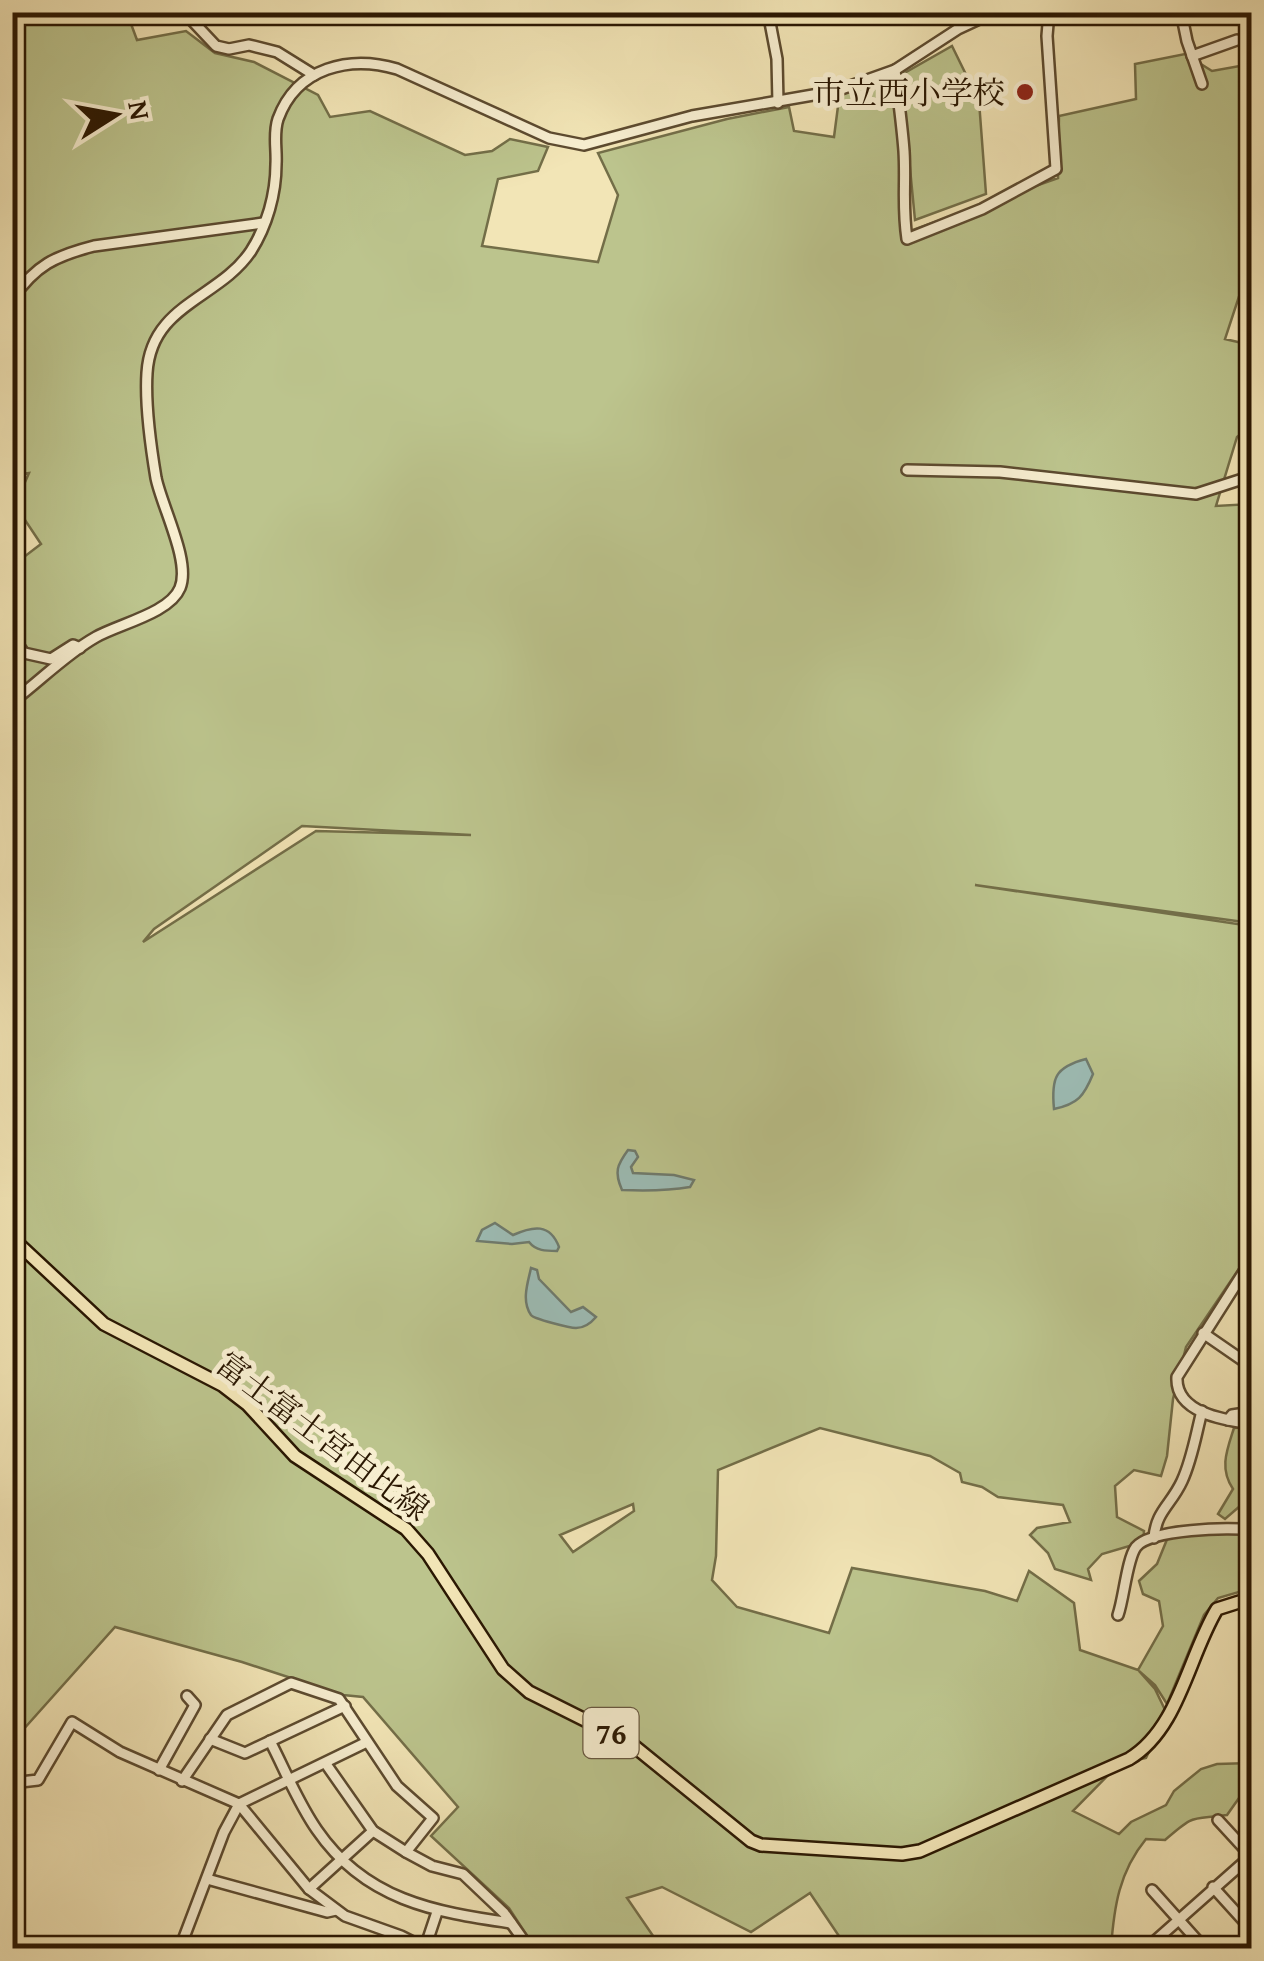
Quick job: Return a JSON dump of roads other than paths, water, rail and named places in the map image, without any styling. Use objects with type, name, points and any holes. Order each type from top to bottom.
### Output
[{"type":"main road","name":"富士富士宮由比線","points":[[12,1238],[104,1324],[222,1385],[248,1405],[295,1456],[406,1530],[428,1554],[515,1682],[629,1742],[761,1845],[902,1854],[920,1851],[1129,1759],[1143,1751],[1158,1732],[1217,1609],[1239,1602],[1252,1605]]},
{"type":"street","points":[[184,12],[216,46],[229,49],[249,45],[277,52],[314,76]]},
{"type":"street","points":[[768,12],[777,59],[778,102]]},
{"type":"street","points":[[12,702],[96,637],[164,606],[182,584],[180,559],[156,479],[147,372],[156,339],[168,318],[232,275],[252,248],[273,199],[279,117],[294,94],[314,76],[329,67],[372,62],[397,69],[549,138],[584,145],[692,116],[836,91],[895,70],[958,29],[1004,12]]},
{"type":"street","points":[[895,70],[904,150],[901,201],[906,239],[982,209],[1056,168],[1047,36],[1050,12]]},
{"type":"street","points":[[1181,12],[1202,84]]},
{"type":"street","points":[[1192,56],[1237,40]]},
{"type":"street","points":[[12,300],[40,266],[68,253],[94,246],[263,224]]},
{"type":"street","points":[[12,408],[18,436],[14,452]]},
{"type":"street","points":[[907,470],[1000,472],[1196,494],[1252,476]]},
{"type":"street","points":[[12,636],[24,653],[32,656],[51,659],[73,644],[80,648]]},
{"type":"street","points":[[1252,1260],[1176,1377],[1179,1394],[1202,1411],[1252,1424]]},
{"type":"street","points":[[1203,1333],[1245,1362]]},
{"type":"street","points":[[1154,1538],[1155,1519],[1176,1493],[1185,1474],[1202,1411]]},
{"type":"street","points":[[1228,1420],[1252,1412]]},
{"type":"street","points":[[1118,1615],[1135,1548],[1154,1538],[1217,1528],[1252,1530]]},
{"type":"street","points":[[182,1780],[227,1715],[291,1683],[339,1699],[397,1786],[433,1818],[406,1852]]},
{"type":"street","points":[[159,1770],[195,1705],[187,1696]]},
{"type":"street","points":[[210,1740],[245,1753],[345,1706]]},
{"type":"street","points":[[12,1783],[38,1780],[72,1722],[120,1752],[239,1804],[309,1889],[365,1926],[401,1936],[425,1948],[437,1912]]},
{"type":"street","points":[[270,1741],[316,1829],[342,1858],[380,1889],[437,1912],[511,1923]]},
{"type":"street","points":[[180,1948],[224,1832],[239,1804],[366,1742]]},
{"type":"street","points":[[326,1764],[373,1830],[432,1866],[463,1874],[511,1923],[529,1948]]},
{"type":"street","points":[[1146,1948],[1251,1856],[1218,1820]]},
{"type":"street","points":[[309,1889],[373,1830]]},
{"type":"street","points":[[207,1878],[327,1912],[336,1910]]},
{"type":"street","points":[[1213,1887],[1252,1930]]},
{"type":"street","points":[[1152,1890],[1204,1948]]},
{"type":"street","points":[[401,1936],[404,1948]]},
{"type":"water","points":[[1086,1059],[1093,1074],[1086,1088],[1075,1102],[1054,1109],[1057,1075]]},
{"type":"water","points":[[628,1150],[635,1151],[638,1157],[631,1167],[633,1173],[694,1180],[690,1187],[622,1190],[618,1169]]},
{"type":"water","points":[[495,1223],[513,1235],[546,1230],[559,1247],[549,1251],[529,1242],[477,1241],[482,1230]]},
{"type":"water","points":[[531,1268],[537,1270],[539,1279],[571,1312],[583,1307],[596,1317],[588,1325],[576,1328],[531,1315],[526,1298]]},
{"type":"place","name":"市立西小学校","points":[[1025,92]]}]
